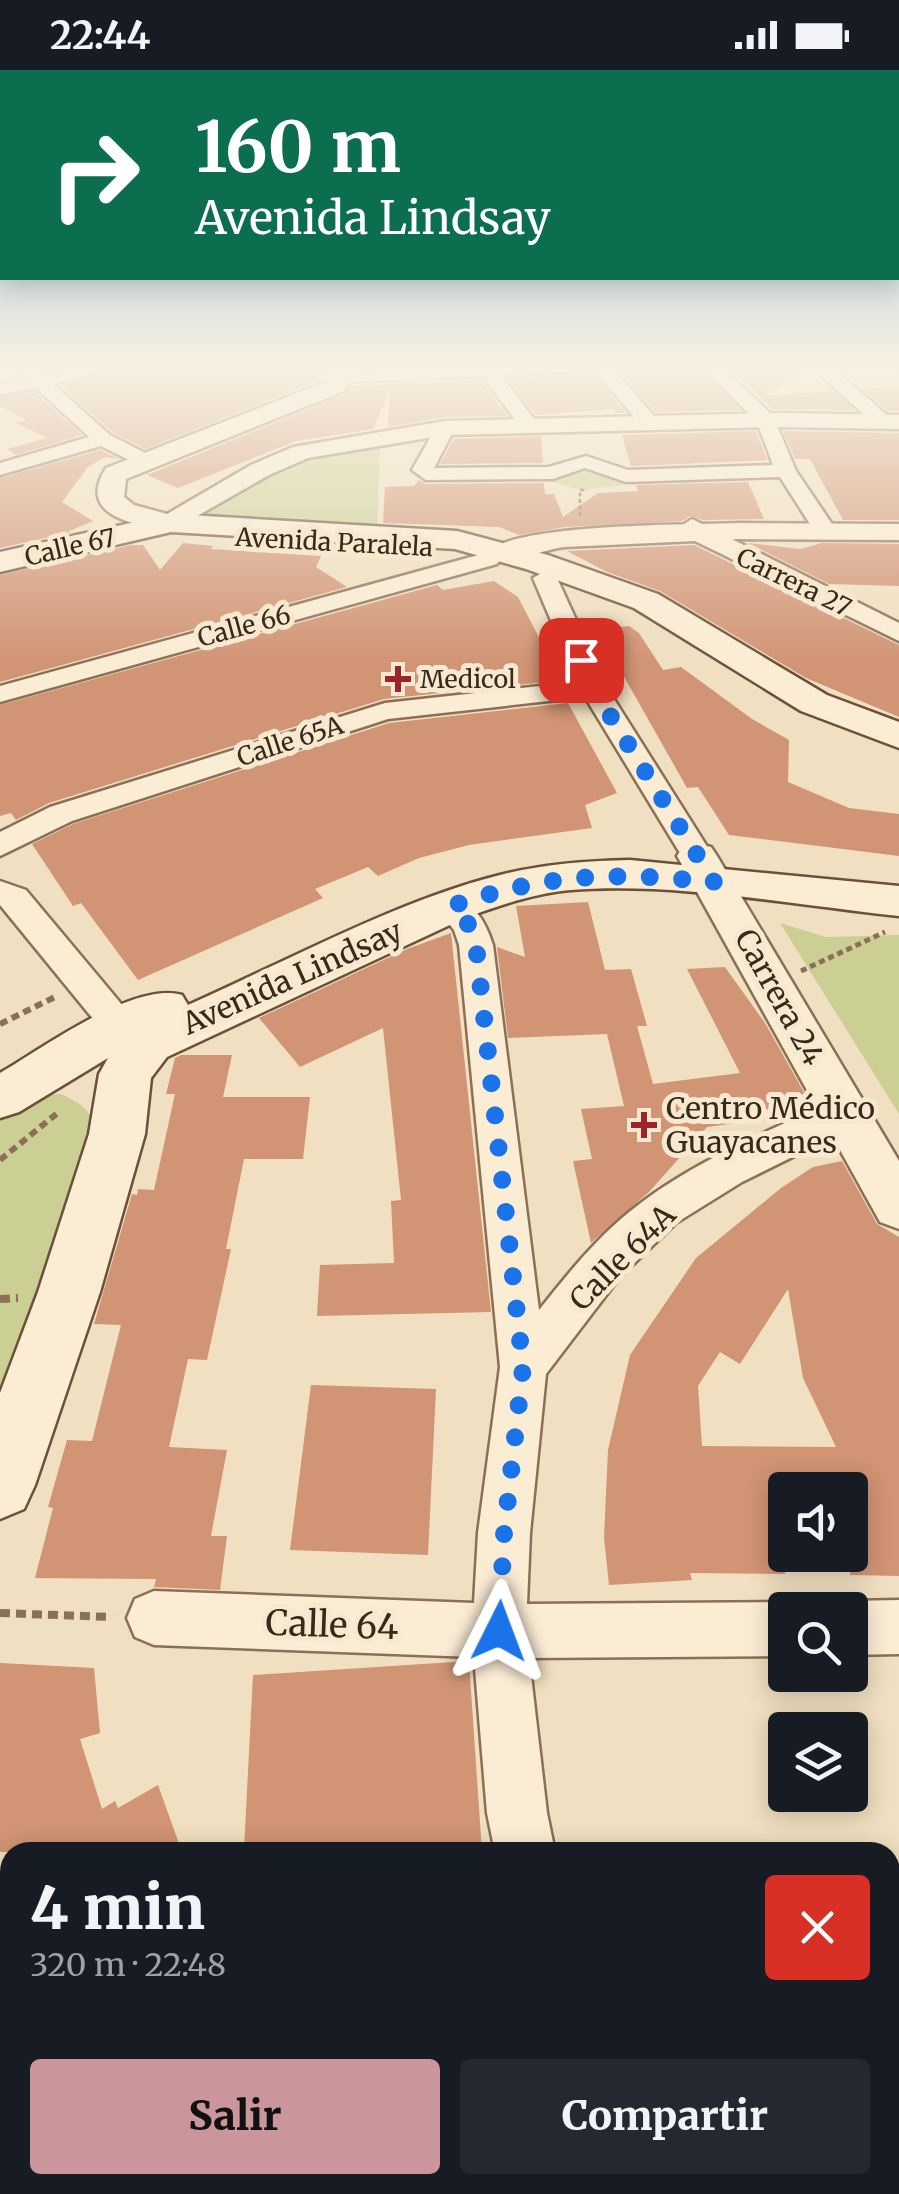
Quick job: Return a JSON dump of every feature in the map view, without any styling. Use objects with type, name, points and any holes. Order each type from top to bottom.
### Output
[{"type":"main road","name":"Avenida Paralela","points":[[157,527],[452,544],[495,556],[646,600],[814,703],[899,736]]},
{"type":"main road","name":"Calle 67","points":[[0,562],[157,527]]},
{"type":"main road","name":"Avenida Paralela","points":[[495,556],[642,619],[838,732],[899,753]]},
{"type":"main road","name":"Avenida Lindsay","points":[[3,1096],[120,1027],[430,882],[493,864],[558,854],[623,851],[899,901]]},
{"type":"main road","name":"Avenida Lindsay","points":[[0,1485],[69,1292],[102,1112],[149,1044],[451,906],[505,888],[567,876],[706,869],[899,879]]},
{"type":"main road","points":[[3,1096],[49,1085],[102,1112]]},
{"type":"street","name":"Avenida Paralela","points":[[117,466],[91,477],[84,490],[84,504],[95,516],[113,524],[157,527]]},
{"type":"street","name":"Calle 67","points":[[157,527],[269,466]]},
{"type":"street","points":[[424,466],[422,470],[426,474],[553,473],[564,466]]},
{"type":"street","points":[[598,466],[626,476],[786,471]]},
{"type":"street","points":[[784,466],[825,530]]},
{"type":"street","name":"Calle 66","points":[[452,544],[479,530],[899,532]]},
{"type":"street","name":"Calle 66","points":[[0,694],[495,556],[533,542],[696,531]]},
{"type":"street","name":"Carrera 27","points":[[696,531],[899,633]]},
{"type":"street","name":"Carrera 24","points":[[545,578],[593,688],[706,869],[899,1207]]},
{"type":"street","points":[[827,598],[881,600]]},
{"type":"street","name":"Calle 65A","points":[[0,846],[24,830],[61,814],[385,711],[593,688]]},
{"type":"street","points":[[0,892],[14,898],[120,1027]]},
{"type":"street","points":[[451,906],[470,926],[476,945],[523,1367],[504,1534],[499,1631],[517,1812],[524,1842]]},
{"type":"street","name":"Calle 64A","points":[[523,1367],[590,1280],[658,1213],[751,1157],[845,1113]]},
{"type":"street","name":"Calle 64","points":[[154,1618],[499,1631],[768,1628]]},
{"type":"street","points":[[868,1628],[899,1628]]},
{"type":"path","points":[[580,528],[580,490],[624,485],[626,476]]},
{"type":"path","points":[[795,973],[899,926]]},
{"type":"path","points":[[0,1024],[82,982]]},
{"type":"path","points":[[0,1160],[102,1112]]},
{"type":"path","points":[[0,1613],[154,1618]]},
{"type":"green space","points":[[274,466],[379,466],[377,535],[171,523]]},
{"type":"green space","points":[[600,466],[624,485],[580,490],[532,475],[539,467]]},
{"type":"green space","points":[[780,923],[826,937],[899,935],[899,1114]]},
{"type":"green space","points":[[61,1094],[85,1109],[96,1135],[0,1405],[0,1110],[39,1096]]},
{"type":"building","points":[[43,466],[89,466],[62,502],[93,521],[67,532],[72,532],[0,548],[0,478]]},
{"type":"building","points":[[169,466],[233,466],[178,488],[147,475]]},
{"type":"building","points":[[814,466],[899,466],[899,520],[843,520]]},
{"type":"building","points":[[419,480],[426,484],[544,483],[545,494],[554,494],[563,517],[598,493],[638,491],[636,485],[748,482],[764,519],[703,520],[690,516],[682,521],[565,527],[519,535],[499,527],[383,523],[385,487],[414,486]]},
{"type":"building","points":[[183,543],[213,546],[211,549],[321,556],[316,567],[347,587],[0,682],[0,575],[131,545],[143,545],[160,570]]},
{"type":"building","points":[[748,543],[800,549],[822,543],[899,544],[899,586],[829,584]]},
{"type":"building","points":[[694,545],[899,645],[899,717],[806,678],[660,591],[607,572],[567,551]]},
{"type":"building","points":[[494,581],[518,597],[559,676],[554,677],[556,681],[384,699],[49,803],[16,820],[11,813],[0,816],[0,705],[437,585],[443,590]]},
{"type":"building","points":[[629,626],[639,633],[663,670],[681,667],[752,719],[789,740],[788,782],[849,808],[899,814],[899,856],[729,835],[698,787],[687,788],[597,629]]},
{"type":"building","points":[[568,703],[617,793],[585,805],[592,828],[469,845],[419,858],[378,876],[368,867],[315,889],[323,898],[138,980],[81,903],[73,906],[32,844],[73,824],[389,723]]},
{"type":"building","points":[[588,902],[605,970],[631,969],[647,1026],[637,1026],[653,1084],[740,1073],[687,969],[725,967],[765,1023],[805,1094],[755,1114],[758,1120],[707,1127],[649,1192],[591,1243],[573,1161],[592,1159],[581,1109],[624,1106],[607,1034],[508,1038],[497,947],[525,957],[516,906]]},
{"type":"building","points":[[451,933],[491,1312],[317,1316],[320,1265],[394,1263],[391,1201],[401,1200],[383,1028],[300,1067],[259,1018],[407,949]]},
{"type":"building","points":[[232,1055],[223,1097],[310,1097],[303,1159],[244,1159],[226,1249],[231,1249],[207,1360],[188,1359],[169,1447],[227,1450],[211,1536],[227,1536],[220,1590],[154,1587],[156,1579],[35,1578],[53,1508],[48,1507],[67,1440],[92,1441],[121,1325],[94,1324],[132,1194],[137,1195],[138,1189],[154,1190],[175,1094],[166,1094],[175,1058]]},
{"type":"building","points":[[842,1161],[877,1224],[899,1237],[899,1576],[850,1575],[868,1572],[868,1472],[768,1472],[768,1572],[785,1574],[690,1573],[692,1580],[609,1585],[604,1537],[608,1450],[630,1355],[696,1258],[781,1188],[813,1167]],"holes":[[[788,1289],[803,1378],[836,1447],[702,1446],[698,1386],[720,1352],[740,1364]]]},
{"type":"building","points":[[311,1385],[436,1389],[428,1555],[290,1550]]},
{"type":"building","points":[[469,1661],[481,1842],[244,1842],[253,1675]]},
{"type":"building","points":[[0,1663],[94,1668],[100,1733],[80,1739],[102,1809],[115,1801],[118,1808],[158,1785],[178,1842],[0,1842]]},
{"type":"place","name":"Medicol","points":[[398,679]]},
{"type":"place","name":"Centro Médico Guayacanes","points":[[644,1125]]},
{"type":"route","points":[[499,1631],[504,1534],[523,1367],[476,945],[470,926],[451,906],[505,888],[567,876],[630,874],[714,882],[593,688],[581,660]]}]
